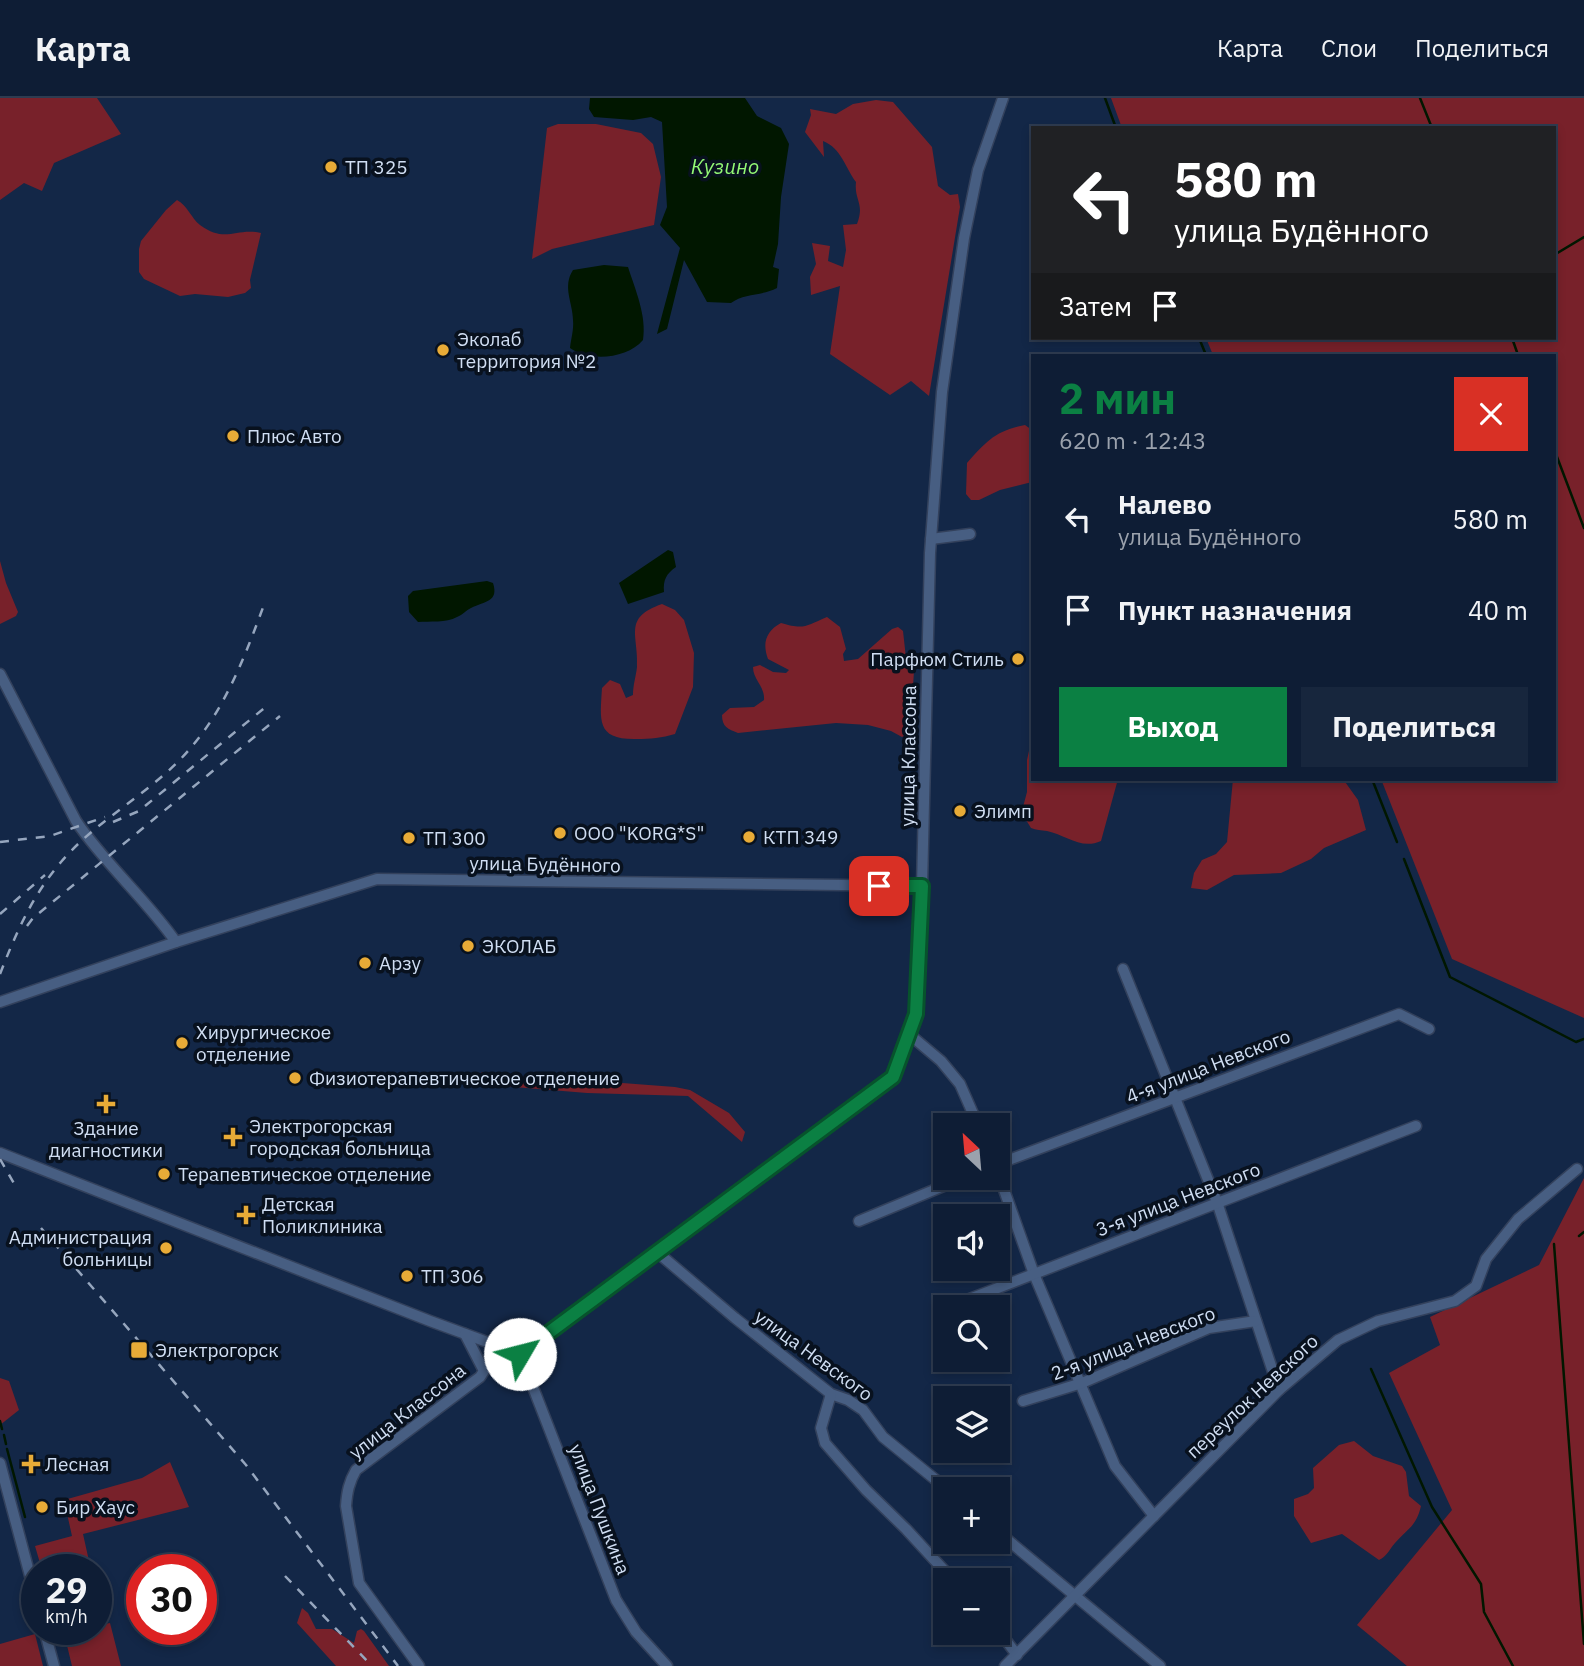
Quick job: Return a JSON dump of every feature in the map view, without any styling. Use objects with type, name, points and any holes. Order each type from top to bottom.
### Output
[{"type":"street","name":"улица Классона","points":[[0,1153],[520,1354],[893,1077],[916,1014],[931,539],[942,392],[964,238],[978,170],[1003,98]]},
{"type":"street","points":[[931,539],[970,534]]},
{"type":"street","points":[[0,674],[89,841],[162,922],[176,942]]},
{"type":"street","name":"улица Будённого","points":[[0,1002],[176,942],[377,879],[922,886]]},
{"type":"street","points":[[1123,969],[1217,1202],[1279,1390]]},
{"type":"street","name":"4-я улица Невского","points":[[1010,1160],[1399,1014],[1429,1029]]},
{"type":"street","points":[[909,1034],[942,1061],[960,1084],[973,1113]]},
{"type":"street","name":"3-я улица Невского","points":[[980,1295],[1416,1126]]},
{"type":"street","name":"переулок Невского","points":[[1005,1666],[1279,1390],[1338,1340],[1378,1321],[1455,1301],[1476,1286],[1486,1259],[1518,1219],[1577,1169]]},
{"type":"street","points":[[859,1221],[934,1190]]},
{"type":"street","points":[[1004,1190],[1034,1274],[1115,1466],[1154,1516]]},
{"type":"street","name":"улица Невского","points":[[657,1252],[831,1394],[848,1400],[863,1410],[883,1437],[933,1478]]},
{"type":"street","name":"2-я улица Невского","points":[[1023,1401],[1082,1383],[1209,1328],[1256,1321]]},
{"type":"street","name":"улица Классона","points":[[419,1666],[359,1583],[346,1494],[356,1470],[480,1377],[484,1371],[465,1334]]},
{"type":"street","name":"улица Пушкина","points":[[520,1354],[616,1600],[636,1632],[667,1666]]},
{"type":"street","points":[[831,1394],[821,1428],[825,1443],[866,1490],[942,1568]]},
{"type":"street","points":[[0,1462],[24,1554]]},
{"type":"street","points":[[1010,1542],[1160,1666]]},
{"type":"street","points":[[48,1645],[54,1666]]},
{"type":"street","points":[[1009,1645],[1017,1655]]},
{"type":"shaded area","points":[[0,98],[97,98],[121,134],[54,163],[42,191],[24,183],[0,200]]},
{"type":"shaded area","points":[[1111,98],[1584,98],[1584,1018],[1452,959],[1382,781],[1556,781],[1556,354],[1213,354],[1207,340],[1556,340],[1556,126],[1121,126]]},
{"type":"shaded area","points":[[876,100],[893,102],[932,147],[938,186],[950,195],[958,194],[960,207],[929,396],[911,381],[890,395],[830,354],[840,286],[811,295],[810,277],[816,264],[812,243],[830,246],[828,261],[843,267],[846,250],[843,225],[857,224],[860,206],[856,182],[838,153],[823,141],[824,157],[805,132],[811,115],[810,109],[836,114],[853,104]]},
{"type":"shaded area","points":[[558,124],[596,124],[641,133],[653,144],[661,177],[654,225],[552,249],[532,259],[547,128]]},
{"type":"shaded area","points":[[177,200],[209,231],[224,234],[261,233],[250,280],[251,288],[245,293],[228,297],[195,294],[180,296],[144,279],[139,272],[141,241]]},
{"type":"shaded area","points":[[1025,425],[1031,429],[1031,482],[1000,490],[979,500],[971,500],[966,494],[967,463],[992,438],[1006,430]]},
{"type":"shaded area","points":[[0,561],[18,612],[16,616],[0,624]]},
{"type":"shaded area","points":[[662,604],[675,610],[684,620],[694,653],[693,687],[675,734],[642,739],[614,736],[607,732],[601,719],[602,688],[610,680],[620,684],[626,698],[633,695],[637,667],[637,622],[650,609]]},
{"type":"shaded area","points":[[827,617],[840,627],[846,649],[843,654],[844,661],[858,659],[892,629],[898,627],[903,631],[906,658],[914,671],[910,733],[902,737],[868,725],[836,723],[738,733],[726,727],[722,715],[730,708],[754,707],[764,700],[753,667],[760,665],[773,672],[786,673],[789,670],[768,659],[765,648],[772,630],[781,623],[805,626]]},
{"type":"shaded area","points":[[1031,742],[1031,781],[1117,781],[1101,841],[1080,843],[1031,828],[1023,815],[1027,792],[1027,760]]},
{"type":"shaded area","points":[[1233,781],[1344,781],[1358,800],[1366,830],[1324,848],[1311,859],[1281,873],[1234,875],[1207,890],[1191,888],[1194,873],[1202,860],[1216,854],[1227,842]]},
{"type":"shaded area","points":[[482,1072],[566,1082],[596,1081],[690,1090],[729,1113],[745,1132],[742,1142],[688,1096],[587,1093],[479,1084],[475,1079]]},
{"type":"shaded area","points":[[1584,1178],[1584,1666],[1407,1666],[1357,1625],[1452,1510],[1389,1373],[1440,1345],[1430,1317],[1539,1265]]},
{"type":"shaded area","points":[[0,1378],[9,1381],[19,1410],[0,1425]]},
{"type":"shaded area","points":[[1354,1441],[1373,1456],[1402,1466],[1406,1472],[1409,1496],[1421,1506],[1414,1523],[1379,1560],[1342,1534],[1311,1543],[1294,1516],[1294,1499],[1308,1494],[1314,1488],[1313,1468],[1339,1445]]},
{"type":"shaded area","points":[[170,1462],[189,1507],[83,1534],[87,1554],[37,1554],[35,1546],[72,1536],[64,1500],[142,1478]]},
{"type":"shaded area","points":[[302,1608],[308,1613],[316,1629],[332,1629],[354,1643],[357,1631],[364,1631],[389,1666],[336,1666],[297,1623]]},
{"type":"shaded area","points":[[112,1631],[121,1666],[72,1666],[67,1645],[112,1645]]},
{"type":"shaded area","points":[[21,1638],[21,1645],[38,1645],[43,1666],[0,1666],[0,1644]]},
{"type":"water","name":"Кузино","points":[[590,98],[745,98],[757,116],[781,128],[789,144],[773,267],[779,269],[777,288],[731,303],[707,302],[684,260],[667,329],[657,334],[680,248],[660,225],[667,207],[662,122],[651,117],[633,120],[594,117],[589,109]]},
{"type":"water","points":[[604,265],[628,267],[642,312],[644,331],[643,340],[628,351],[597,357],[570,348],[573,314],[568,283],[573,270]]},
{"type":"water","points":[[668,550],[673,552],[676,567],[666,578],[664,592],[628,604],[619,583]]},
{"type":"water","points":[[487,581],[493,583],[492,597],[453,619],[418,622],[409,612],[408,596],[413,591]]},
{"type":"waterway","points":[[1105,98],[1115,126]]},
{"type":"waterway","points":[[1420,98],[1431,126]]},
{"type":"waterway","points":[[1556,254],[1584,237]]},
{"type":"waterway","points":[[1200,340],[1206,354]]},
{"type":"waterway","points":[[1513,340],[1518,354]]},
{"type":"waterway","points":[[1556,454],[1584,528]]},
{"type":"waterway","points":[[1373,781],[1397,842]]},
{"type":"waterway","points":[[1404,859],[1450,977],[1576,1042],[1584,1039]]},
{"type":"waterway","points":[[1579,1236],[1584,1232]]},
{"type":"waterway","points":[[1554,1244],[1584,1644]]},
{"type":"waterway","points":[[1371,1369],[1432,1507],[1481,1584],[1484,1612],[1513,1666]]},
{"type":"waterway","points":[[0,1421],[2,1429]]},
{"type":"waterway","points":[[4,1435],[6,1444]]},
{"type":"waterway","points":[[7,1449],[25,1517]]},
{"type":"railway","points":[[0,974],[26,915],[41,888],[61,862],[92,831],[162,776],[205,729],[235,677],[265,602]]},
{"type":"railway","points":[[113,822],[139,811],[268,705]]},
{"type":"railway","points":[[27,926],[33,918],[280,716]]},
{"type":"railway","points":[[0,842],[50,836],[105,817]]},
{"type":"railway","points":[[0,914],[45,875]]},
{"type":"railway","points":[[0,1159],[16,1187]]},
{"type":"railway","points":[[41,1228],[246,1465],[398,1666]]},
{"type":"railway","points":[[285,1576],[372,1666]]},
{"type":"place","name":"ТП 325","points":[[331,167]]},
{"type":"place","name":"Эколаб территория №2","points":[[443,350]]},
{"type":"place","name":"Плюс Авто","points":[[233,436]]},
{"type":"place","name":"Парфюм Стиль","points":[[1018,659]]},
{"type":"place","name":"Элимп","points":[[960,811]]},
{"type":"place","name":"ООО \"KORG*S\"","points":[[560,833]]},
{"type":"place","name":"КТП 349","points":[[749,837]]},
{"type":"place","name":"ТП 300","points":[[409,838]]},
{"type":"place","name":"ЭКОЛАБ","points":[[468,946]]},
{"type":"place","name":"Арзу","points":[[365,963]]},
{"type":"place","name":"Хирургическое отделение","points":[[182,1043]]},
{"type":"place","name":"Физиотерапевтическое отделение","points":[[295,1078]]},
{"type":"place","name":"Здание диагностики","points":[[106,1104]]},
{"type":"place","name":"Электрогорская городская больница","points":[[233,1137]]},
{"type":"place","name":"Терапевтическое отделение","points":[[164,1174]]},
{"type":"place","name":"Детская Поликлиника","points":[[246,1215]]},
{"type":"place","name":"Администрация больницы","points":[[166,1248]]},
{"type":"place","name":"ТП 306","points":[[407,1276]]},
{"type":"place","name":"Электрогорск","points":[[139,1350]]},
{"type":"place","name":"Лесная","points":[[31,1464]]},
{"type":"place","name":"Бир Хаус","points":[[42,1507]]},
{"type":"route","points":[[520,1354],[893,1077],[916,1014],[922,886],[879,886]]}]
